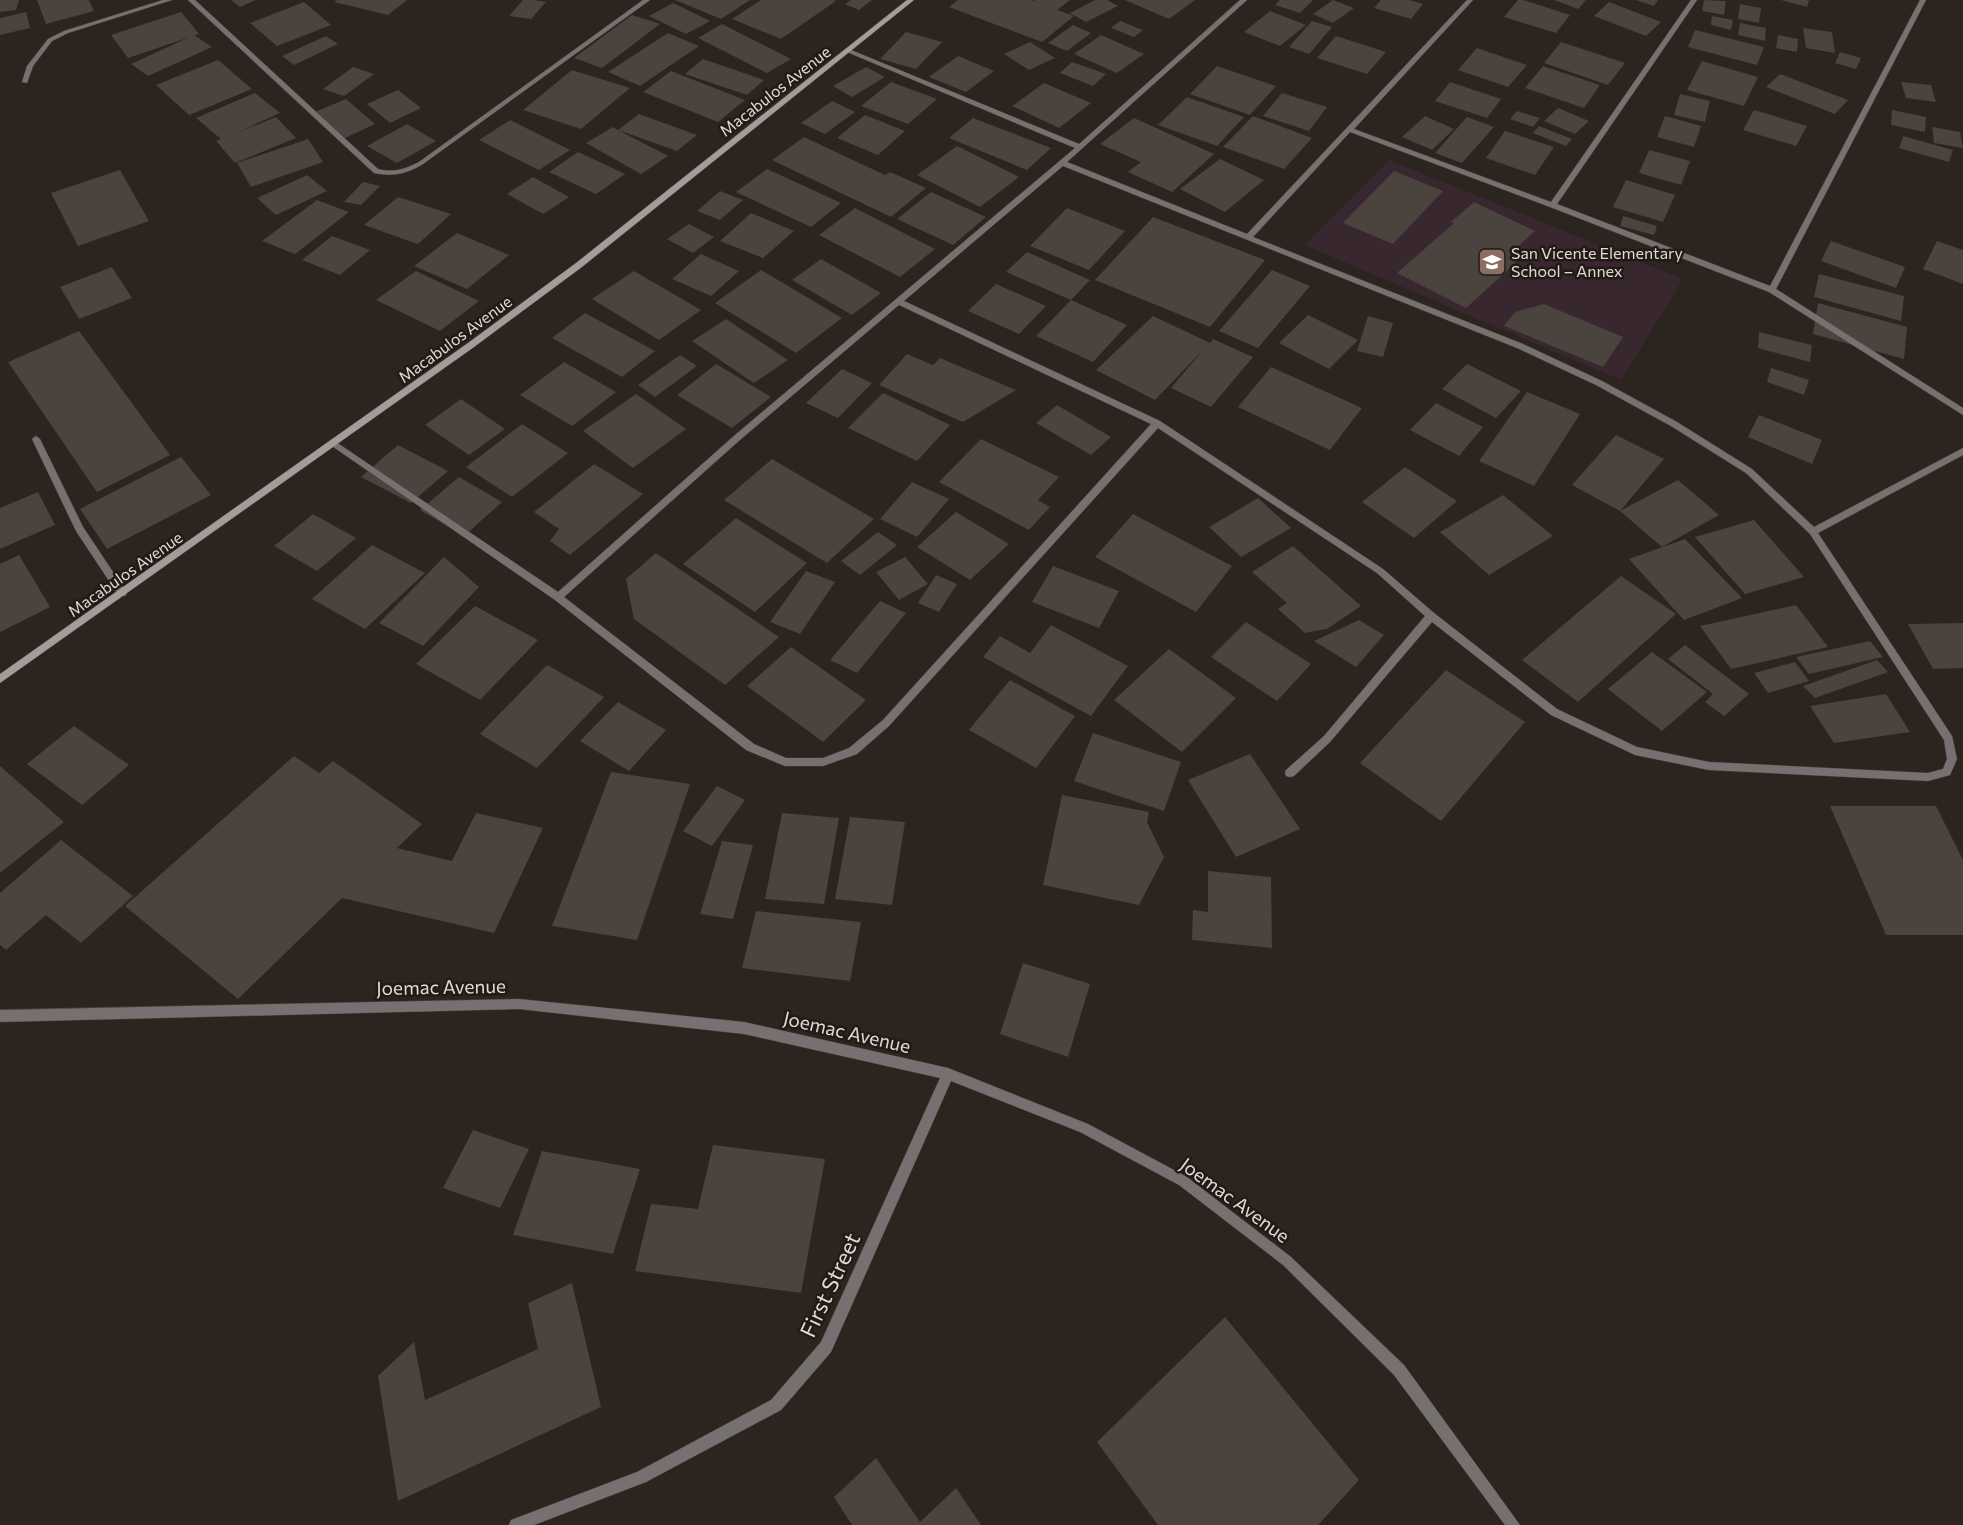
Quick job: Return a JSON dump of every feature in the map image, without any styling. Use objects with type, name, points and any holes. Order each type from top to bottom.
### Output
[{"type":"street","points":[[25,82],[30,66],[50,40],[66,32],[169,0]]},
{"type":"street","points":[[191,0],[376,172],[399,174],[421,163],[646,0]]},
{"type":"street","name":"Macabulos Avenue","points":[[0,679],[471,345],[571,270],[911,0]]},
{"type":"street","points":[[558,597],[738,438],[1062,163],[1244,0]]},
{"type":"street","points":[[1249,237],[1470,0]]},
{"type":"street","points":[[1553,205],[1694,0]]},
{"type":"street","points":[[1772,290],[1923,0]]},
{"type":"street","points":[[849,51],[1079,147]]},
{"type":"street","points":[[1350,130],[1553,205],[1772,290],[1963,412]]},
{"type":"street","points":[[898,301],[1156,423],[1380,571],[1431,616],[1554,712],[1635,751],[1708,766],[1928,777],[1946,772],[1952,759],[1949,739],[1813,532],[1748,470],[1674,424],[1599,383],[1520,346],[1062,163]]},
{"type":"street","points":[[333,444],[558,597],[750,747],[785,762],[822,762],[853,751],[886,723],[1156,423]]},
{"type":"street","points":[[36,440],[79,529],[122,593]]},
{"type":"street","points":[[1813,532],[1963,450]]},
{"type":"street","points":[[1290,772],[1327,739],[1431,616]]},
{"type":"street","name":"Joemac Avenue","points":[[0,1016],[519,1004],[744,1028],[948,1074],[1084,1128],[1183,1181],[1287,1261],[1399,1370],[1513,1525]]},
{"type":"street","name":"First Street","points":[[516,1525],[641,1477],[776,1405],[826,1348],[948,1074]]},
{"type":"shaded area","name":"San Vicente Elementary School – Annex","points":[[1389,160],[1683,279],[1621,380],[1304,245]]},
{"type":"building","points":[[0,0],[19,0],[16,10],[0,12]]},
{"type":"building","points":[[37,0],[89,0],[94,11],[46,24]]},
{"type":"building","points":[[231,0],[256,0],[240,7]]},
{"type":"building","points":[[337,0],[407,0],[388,15],[334,2]]},
{"type":"building","points":[[523,0],[546,2],[531,19],[509,16]]},
{"type":"building","points":[[675,0],[750,0],[721,19]]},
{"type":"building","points":[[761,0],[836,1],[781,39],[732,19]]},
{"type":"building","points":[[851,0],[872,0],[859,10],[845,4]]},
{"type":"building","points":[[958,0],[1030,0],[1036,2],[1033,0],[1070,0],[1057,10],[1074,16],[1042,42],[949,7]]},
{"type":"building","points":[[1095,0],[1107,0],[1118,6],[1086,22],[1070,13]]},
{"type":"building","points":[[1125,0],[1195,0],[1169,19]]},
{"type":"building","points":[[1280,0],[1313,0],[1300,13],[1275,5]]},
{"type":"building","points":[[1333,0],[1354,8],[1333,23],[1313,14]]},
{"type":"building","points":[[1381,0],[1409,0],[1423,4],[1411,19],[1374,8]]},
{"type":"building","points":[[1518,0],[1570,15],[1556,33],[1504,17]]},
{"type":"building","points":[[1554,0],[1586,0],[1578,9]]},
{"type":"building","points":[[1636,0],[1658,0],[1654,6]]},
{"type":"building","points":[[1704,0],[1726,1],[1724,15],[1702,11]]},
{"type":"building","points":[[1781,0],[1809,0],[1807,7]]},
{"type":"building","points":[[304,2],[331,25],[277,46],[250,23]]},
{"type":"building","points":[[1609,2],[1661,22],[1646,36],[1594,16]]},
{"type":"building","points":[[673,3],[710,21],[686,34],[649,16]]},
{"type":"building","points":[[1740,4],[1761,8],[1759,23],[1738,19]]},
{"type":"building","points":[[1270,11],[1306,25],[1280,46],[1244,32]]},
{"type":"building","points":[[26,12],[30,28],[0,35],[0,18]]},
{"type":"building","points":[[181,12],[199,34],[128,58],[111,35]]},
{"type":"building","points":[[632,15],[660,24],[602,68],[574,58]]},
{"type":"building","points":[[1712,16],[1733,20],[1731,30],[1711,25]]},
{"type":"building","points":[[1120,21],[1143,30],[1134,37],[1111,28]]},
{"type":"building","points":[[1312,21],[1332,27],[1309,54],[1289,47]]},
{"type":"building","points":[[1740,23],[1766,28],[1765,41],[1738,35]]},
{"type":"building","points":[[722,24],[791,59],[767,73],[698,38]]},
{"type":"building","points":[[1073,25],[1091,33],[1067,51],[1048,43]]},
{"type":"building","points":[[1803,28],[1832,32],[1835,53],[1806,48]]},
{"type":"building","points":[[1695,30],[1764,47],[1757,65],[1688,47]]},
{"type":"building","points":[[906,32],[942,42],[916,69],[880,59]]},
{"type":"building","points":[[668,33],[699,46],[640,86],[608,72]]},
{"type":"building","points":[[194,35],[212,47],[148,76],[131,64]]},
{"type":"building","points":[[1101,35],[1144,54],[1117,73],[1074,54]]},
{"type":"building","points":[[1778,35],[1798,39],[1797,52],[1776,48]]},
{"type":"building","points":[[326,36],[338,44],[294,65],[282,56]]},
{"type":"building","points":[[1336,36],[1386,52],[1367,74],[1317,58]]},
{"type":"building","points":[[1030,42],[1055,58],[1029,70],[1004,54]]},
{"type":"building","points":[[1561,42],[1625,63],[1608,85],[1544,63]]},
{"type":"building","points":[[1477,48],[1527,65],[1508,87],[1458,70]]},
{"type":"building","points":[[1840,52],[1861,58],[1856,69],[1835,63]]},
{"type":"building","points":[[958,56],[994,71],[966,92],[929,77]]},
{"type":"building","points":[[703,59],[764,80],[747,95],[685,74]]},
{"type":"building","points":[[218,60],[252,89],[189,115],[156,85]]},
{"type":"building","points":[[1702,61],[1758,77],[1744,106],[1687,90]]},
{"type":"building","points":[[1072,62],[1106,74],[1093,86],[1060,73]]},
{"type":"building","points":[[1217,66],[1276,86],[1250,115],[1190,94]]},
{"type":"building","points":[[1543,66],[1600,85],[1584,108],[1525,88]]},
{"type":"building","points":[[353,67],[374,74],[344,96],[323,89]]},
{"type":"building","points":[[866,67],[885,77],[852,97],[833,86]]},
{"type":"building","points":[[572,70],[630,88],[581,129],[523,110]]},
{"type":"building","points":[[671,71],[745,100],[718,122],[643,92]]},
{"type":"building","points":[[1780,74],[1848,100],[1835,114],[1766,87]]},
{"type":"building","points":[[891,82],[937,99],[908,124],[861,106]]},
{"type":"building","points":[[1450,82],[1501,99],[1487,118],[1435,101]]},
{"type":"building","points":[[1901,82],[1931,85],[1936,102],[1906,98]]},
{"type":"building","points":[[1044,83],[1091,103],[1059,128],[1012,106]]},
{"type":"building","points":[[398,90],[421,108],[390,123],[367,104]]},
{"type":"building","points":[[255,93],[280,113],[234,134],[276,117],[296,138],[235,163],[216,141],[221,139],[196,118]]},
{"type":"building","points":[[1282,93],[1327,107],[1309,131],[1263,116]]},
{"type":"building","points":[[1680,94],[1710,101],[1705,122],[1674,115]]},
{"type":"building","points":[[1187,97],[1244,117],[1217,146],[1158,125]]},
{"type":"building","points":[[346,99],[375,124],[345,138],[315,112]]},
{"type":"building","points":[[832,101],[855,112],[825,134],[801,123]]},
{"type":"building","points":[[1558,108],[1589,121],[1575,134],[1544,121]]},
{"type":"building","points":[[1754,110],[1807,126],[1796,146],[1743,130]]},
{"type":"building","points":[[1892,110],[1926,117],[1925,132],[1891,125]]},
{"type":"building","points":[[1517,111],[1540,118],[1533,127],[1510,119]]},
{"type":"building","points":[[639,114],[697,135],[677,151],[618,130]]},
{"type":"building","points":[[865,115],[905,131],[878,155],[837,138]]},
{"type":"building","points":[[1253,116],[1312,138],[1284,169],[1223,147]]},
{"type":"building","points":[[1425,116],[1454,129],[1432,150],[1402,137]]},
{"type":"building","points":[[1665,116],[1701,126],[1694,147],[1657,137]]},
{"type":"building","points":[[1467,117],[1494,127],[1462,163],[1435,153]]},
{"type":"building","points":[[973,118],[1051,148],[1027,170],[949,138]]},
{"type":"building","points":[[1134,118],[1214,154],[1172,192],[1128,172],[1141,162],[1100,144]]},
{"type":"building","points":[[510,120],[570,150],[539,170],[479,140]]},
{"type":"building","points":[[407,124],[436,141],[397,163],[367,146]]},
{"type":"building","points":[[1539,126],[1572,139],[1566,146],[1533,133]]},
{"type":"building","points":[[613,127],[668,156],[641,174],[586,143]]},
{"type":"building","points":[[1932,127],[1960,132],[1963,148],[1934,143]]},
{"type":"building","points":[[1505,131],[1554,147],[1535,175],[1486,158]]},
{"type":"building","points":[[1903,136],[1953,150],[1949,162],[1899,148]]},
{"type":"building","points":[[804,137],[885,175],[890,172],[926,188],[891,217],[772,160]]},
{"type":"building","points":[[308,139],[323,162],[251,187],[237,163]]},
{"type":"building","points":[[957,146],[1019,177],[980,207],[917,175]]},
{"type":"building","points":[[1649,150],[1690,161],[1681,185],[1639,173]]},
{"type":"building","points":[[578,152],[625,174],[596,194],[549,172]]},
{"type":"building","points":[[1220,159],[1264,180],[1225,212],[1180,189]]},
{"type":"building","points":[[767,169],[841,203],[811,227],[736,192]]},
{"type":"building","points":[[120,170],[149,221],[78,246],[51,193]]},
{"type":"building","points":[[1394,171],[1443,191],[1393,244],[1343,223]]},
{"type":"building","points":[[307,175],[327,191],[276,215],[257,198]]},
{"type":"building","points":[[533,177],[569,197],[543,214],[507,194]]},
{"type":"building","points":[[1626,180],[1675,195],[1663,222],[1613,207]]},
{"type":"building","points":[[363,182],[380,186],[361,205],[344,202]]},
{"type":"building","points":[[720,191],[743,200],[720,220],[697,211]]},
{"type":"building","points":[[931,192],[986,217],[953,245],[897,219]]},
{"type":"building","points":[[398,197],[451,214],[418,244],[364,225]]},
{"type":"building","points":[[317,200],[349,212],[295,254],[262,241]]},
{"type":"building","points":[[1474,202],[1535,231],[1512,252],[1522,257],[1466,308],[1397,273],[1454,223],[1451,222]]},
{"type":"building","points":[[855,208],[935,249],[900,277],[819,235]]},
{"type":"building","points":[[1067,208],[1125,231],[1089,270],[1030,246]]},
{"type":"building","points":[[751,213],[794,231],[763,258],[720,241]]},
{"type":"building","points":[[1623,216],[1657,226],[1654,235],[1620,226]]},
{"type":"building","points":[[1153,217],[1265,260],[1210,327],[1095,280]]},
{"type":"building","points":[[689,224],[714,237],[693,253],[667,239]]},
{"type":"building","points":[[457,233],[509,255],[467,289],[414,266]]},
{"type":"building","points":[[332,236],[370,250],[340,275],[302,260]]},
{"type":"building","points":[[1831,241],[1905,267],[1896,288],[1821,261]]},
{"type":"building","points":[[1937,241],[1963,250],[1963,284],[1923,269]]},
{"type":"building","points":[[1027,252],[1090,280],[1071,300],[1006,272]]},
{"type":"building","points":[[701,254],[739,271],[711,296],[672,279]]},
{"type":"building","points":[[821,259],[881,293],[852,315],[792,280]]},
{"type":"building","points":[[112,267],[132,298],[79,319],[60,287]]},
{"type":"building","points":[[761,270],[842,318],[796,353],[715,303]]},
{"type":"building","points":[[1272,270],[1310,286],[1258,348],[1219,331]]},
{"type":"building","points":[[416,271],[479,301],[440,331],[376,300]]},
{"type":"building","points":[[634,271],[701,310],[659,340],[592,299]]},
{"type":"building","points":[[1819,274],[1904,296],[1901,321],[1814,297]]},
{"type":"building","points":[[996,284],[1046,306],[1019,334],[968,311]]},
{"type":"building","points":[[1071,300],[1127,325],[1093,362],[1036,336]]},
{"type":"building","points":[[1818,303],[1907,327],[1904,359],[1813,334]]},
{"type":"building","points":[[1544,304],[1623,337],[1603,367],[1504,326],[1515,312]]},
{"type":"building","points":[[585,313],[655,351],[622,377],[552,338]]},
{"type":"building","points":[[1308,315],[1358,340],[1329,369],[1279,343]]},
{"type":"building","points":[[1153,316],[1210,343],[1213,339],[1253,357],[1211,407],[1171,388],[1204,349],[1155,400],[1096,370]]},
{"type":"building","points":[[1368,316],[1393,323],[1383,357],[1357,351]]},
{"type":"building","points":[[726,319],[788,360],[754,383],[692,341]]},
{"type":"building","points":[[79,331],[170,455],[97,492],[8,362]]},
{"type":"building","points":[[1759,332],[1812,345],[1810,362],[1758,348]]},
{"type":"building","points":[[907,354],[933,365],[940,358],[1016,390],[963,422],[879,385]]},
{"type":"building","points":[[680,355],[697,366],[655,397],[638,385]]},
{"type":"building","points":[[564,362],[616,392],[572,426],[520,395]]},
{"type":"building","points":[[716,364],[771,397],[732,428],[677,395]]},
{"type":"building","points":[[1467,364],[1521,391],[1496,418],[1442,389]]},
{"type":"building","points":[[1271,367],[1362,408],[1330,450],[1238,407]]},
{"type":"building","points":[[1771,368],[1809,380],[1804,395],[1767,382]]},
{"type":"building","points":[[842,369],[872,383],[838,418],[806,403]]},
{"type":"building","points":[[1527,392],[1580,414],[1534,486],[1479,461]]},
{"type":"building","points":[[883,393],[950,425],[917,461],[848,428]]},
{"type":"building","points":[[636,394],[686,429],[633,468],[583,431]]},
{"type":"building","points":[[461,399],[505,429],[469,455],[425,425]]},
{"type":"building","points":[[1436,403],[1483,427],[1459,456],[1410,430]]},
{"type":"building","points":[[1057,405],[1111,437],[1091,455],[1036,423]]},
{"type":"building","points":[[1759,415],[1822,440],[1812,464],[1748,437]]},
{"type":"building","points":[[522,424],[568,453],[512,497],[466,467]]},
{"type":"building","points":[[1616,435],[1664,459],[1620,511],[1572,485]]},
{"type":"building","points":[[981,439],[1059,477],[1038,500],[1050,507],[1029,530],[939,482]]},
{"type":"building","points":[[398,445],[448,471],[411,503],[361,477]]},
{"type":"building","points":[[181,457],[211,495],[107,549],[80,509]]},
{"type":"building","points":[[772,459],[874,519],[827,563],[724,500]]},
{"type":"building","points":[[594,464],[643,494],[570,555],[550,541],[559,529],[534,512]]},
{"type":"building","points":[[1405,467],[1457,501],[1414,538],[1362,502]]},
{"type":"building","points":[[459,477],[502,502],[464,536],[420,510]]},
{"type":"building","points":[[1678,480],[1719,515],[1662,547],[1620,511]]},
{"type":"building","points":[[912,482],[949,499],[917,537],[880,519]]},
{"type":"building","points":[[38,492],[55,525],[0,549],[0,508]]},
{"type":"building","points":[[1503,495],[1553,536],[1489,575],[1440,532]]},
{"type":"building","points":[[1258,498],[1291,528],[1241,557],[1209,527]]},
{"type":"building","points":[[956,512],[1009,544],[970,580],[917,547]]},
{"type":"building","points":[[313,514],[356,538],[317,571],[274,546]]},
{"type":"building","points":[[1133,514],[1232,566],[1196,612],[1095,557]]},
{"type":"building","points":[[736,518],[807,563],[755,612],[683,564]]},
{"type":"building","points":[[1754,520],[1804,577],[1745,594],[1695,537]]},
{"type":"building","points":[[878,532],[897,545],[860,575],[841,561]]},
{"type":"building","points":[[1685,539],[1742,598],[1684,620],[1629,559]]},
{"type":"building","points":[[372,545],[425,573],[365,629],[312,599]]},
{"type":"building","points":[[1293,546],[1361,606],[1327,629],[1305,633],[1278,609],[1287,603],[1252,572]]},
{"type":"building","points":[[656,553],[779,637],[725,685],[634,619],[626,579]]},
{"type":"building","points":[[19,555],[50,607],[0,632],[0,564]]},
{"type":"building","points":[[444,557],[479,587],[423,646],[379,623]]},
{"type":"building","points":[[905,557],[928,584],[899,600],[876,572]]},
{"type":"building","points":[[1053,566],[1119,591],[1099,628],[1032,602]]},
{"type":"building","points":[[806,571],[835,582],[800,634],[770,622]]},
{"type":"building","points":[[936,575],[957,584],[939,612],[918,603]]},
{"type":"building","points":[[1621,576],[1676,614],[1578,702],[1522,660]]},
{"type":"building","points":[[880,601],[906,613],[857,673],[830,660]]},
{"type":"building","points":[[1796,605],[1828,647],[1731,669],[1700,626]]},
{"type":"building","points":[[475,606],[538,640],[480,700],[416,664]]},
{"type":"building","points":[[1359,620],[1384,635],[1356,667],[1314,641]]},
{"type":"building","points":[[1246,622],[1311,664],[1277,701],[1211,657]]},
{"type":"building","points":[[1963,623],[1963,668],[1933,669],[1908,624]]},
{"type":"building","points":[[1051,625],[1128,666],[1091,716],[983,657],[1000,636],[1030,653]]},
{"type":"building","points":[[1870,641],[1883,657],[1809,674],[1796,657]]},
{"type":"building","points":[[1685,645],[1749,694],[1724,716],[1705,702],[1713,694],[1668,659]]},
{"type":"building","points":[[791,647],[866,700],[823,742],[747,686]]},
{"type":"building","points":[[1169,649],[1236,698],[1182,752],[1114,700]]},
{"type":"building","points":[[1652,652],[1707,692],[1662,731],[1608,689]]},
{"type":"building","points":[[1877,660],[1888,672],[1815,698],[1803,686]]},
{"type":"building","points":[[1795,662],[1809,681],[1768,693],[1754,673]]},
{"type":"building","points":[[547,665],[604,697],[537,768],[480,734]]},
{"type":"building","points":[[1446,670],[1525,722],[1441,821],[1360,763]]},
{"type":"building","points":[[1010,680],[1075,716],[1036,768],[969,730]]},
{"type":"building","points":[[1886,694],[1910,732],[1834,743],[1810,706]]},
{"type":"building","points":[[618,702],[666,730],[629,771],[580,741]]},
{"type":"building","points":[[74,726],[129,765],[82,805],[27,764]]},
{"type":"building","points":[[1093,733],[1181,762],[1164,811],[1074,781]]},
{"type":"building","points":[[1250,754],[1300,829],[1236,857],[1188,780]]},
{"type":"building","points":[[294,756],[319,773],[333,761],[422,824],[397,848],[452,861],[476,813],[543,828],[494,933],[342,898],[238,999],[125,906]]},
{"type":"building","points":[[0,766],[64,822],[0,873]]},
{"type":"building","points":[[611,772],[690,784],[637,940],[552,926]]},
{"type":"building","points":[[717,786],[745,800],[712,846],[683,831]]},
{"type":"building","points":[[1062,795],[1149,812],[1147,822],[1164,857],[1139,905],[1043,885]]},
{"type":"building","points":[[1830,806],[1936,806],[1963,860],[1963,935],[1886,935]]},
{"type":"building","points":[[782,813],[839,818],[824,904],[765,899]]},
{"type":"building","points":[[850,817],[905,822],[892,905],[835,899]]},
{"type":"building","points":[[61,840],[133,896],[81,943],[46,915],[6,950],[0,945],[0,893]]},
{"type":"building","points":[[722,841],[753,845],[733,919],[700,914]]},
{"type":"building","points":[[1208,871],[1271,877],[1272,948],[1192,940],[1193,910],[1208,912]]},
{"type":"building","points":[[756,911],[861,922],[850,981],[742,968]]},
{"type":"building","points":[[1023,963],[1090,984],[1068,1057],[1000,1034]]},
{"type":"building","points":[[473,1130],[529,1149],[500,1208],[443,1188]]},
{"type":"building","points":[[713,1145],[825,1159],[801,1293],[635,1271],[651,1204],[698,1209]]},
{"type":"building","points":[[542,1151],[640,1169],[613,1254],[513,1235]]},
{"type":"building","points":[[572,1283],[601,1407],[398,1501],[378,1376],[414,1342],[425,1400],[538,1349],[528,1303]]},
{"type":"building","points":[[1225,1317],[1359,1480],[1318,1525],[1158,1525],[1097,1442]]},
{"type":"building","points":[[876,1458],[920,1522],[956,1488],[981,1525],[852,1525],[834,1497]]},
{"type":"place","name":"San Vicente Elementary School – Annex","points":[[1492,262]]}]
